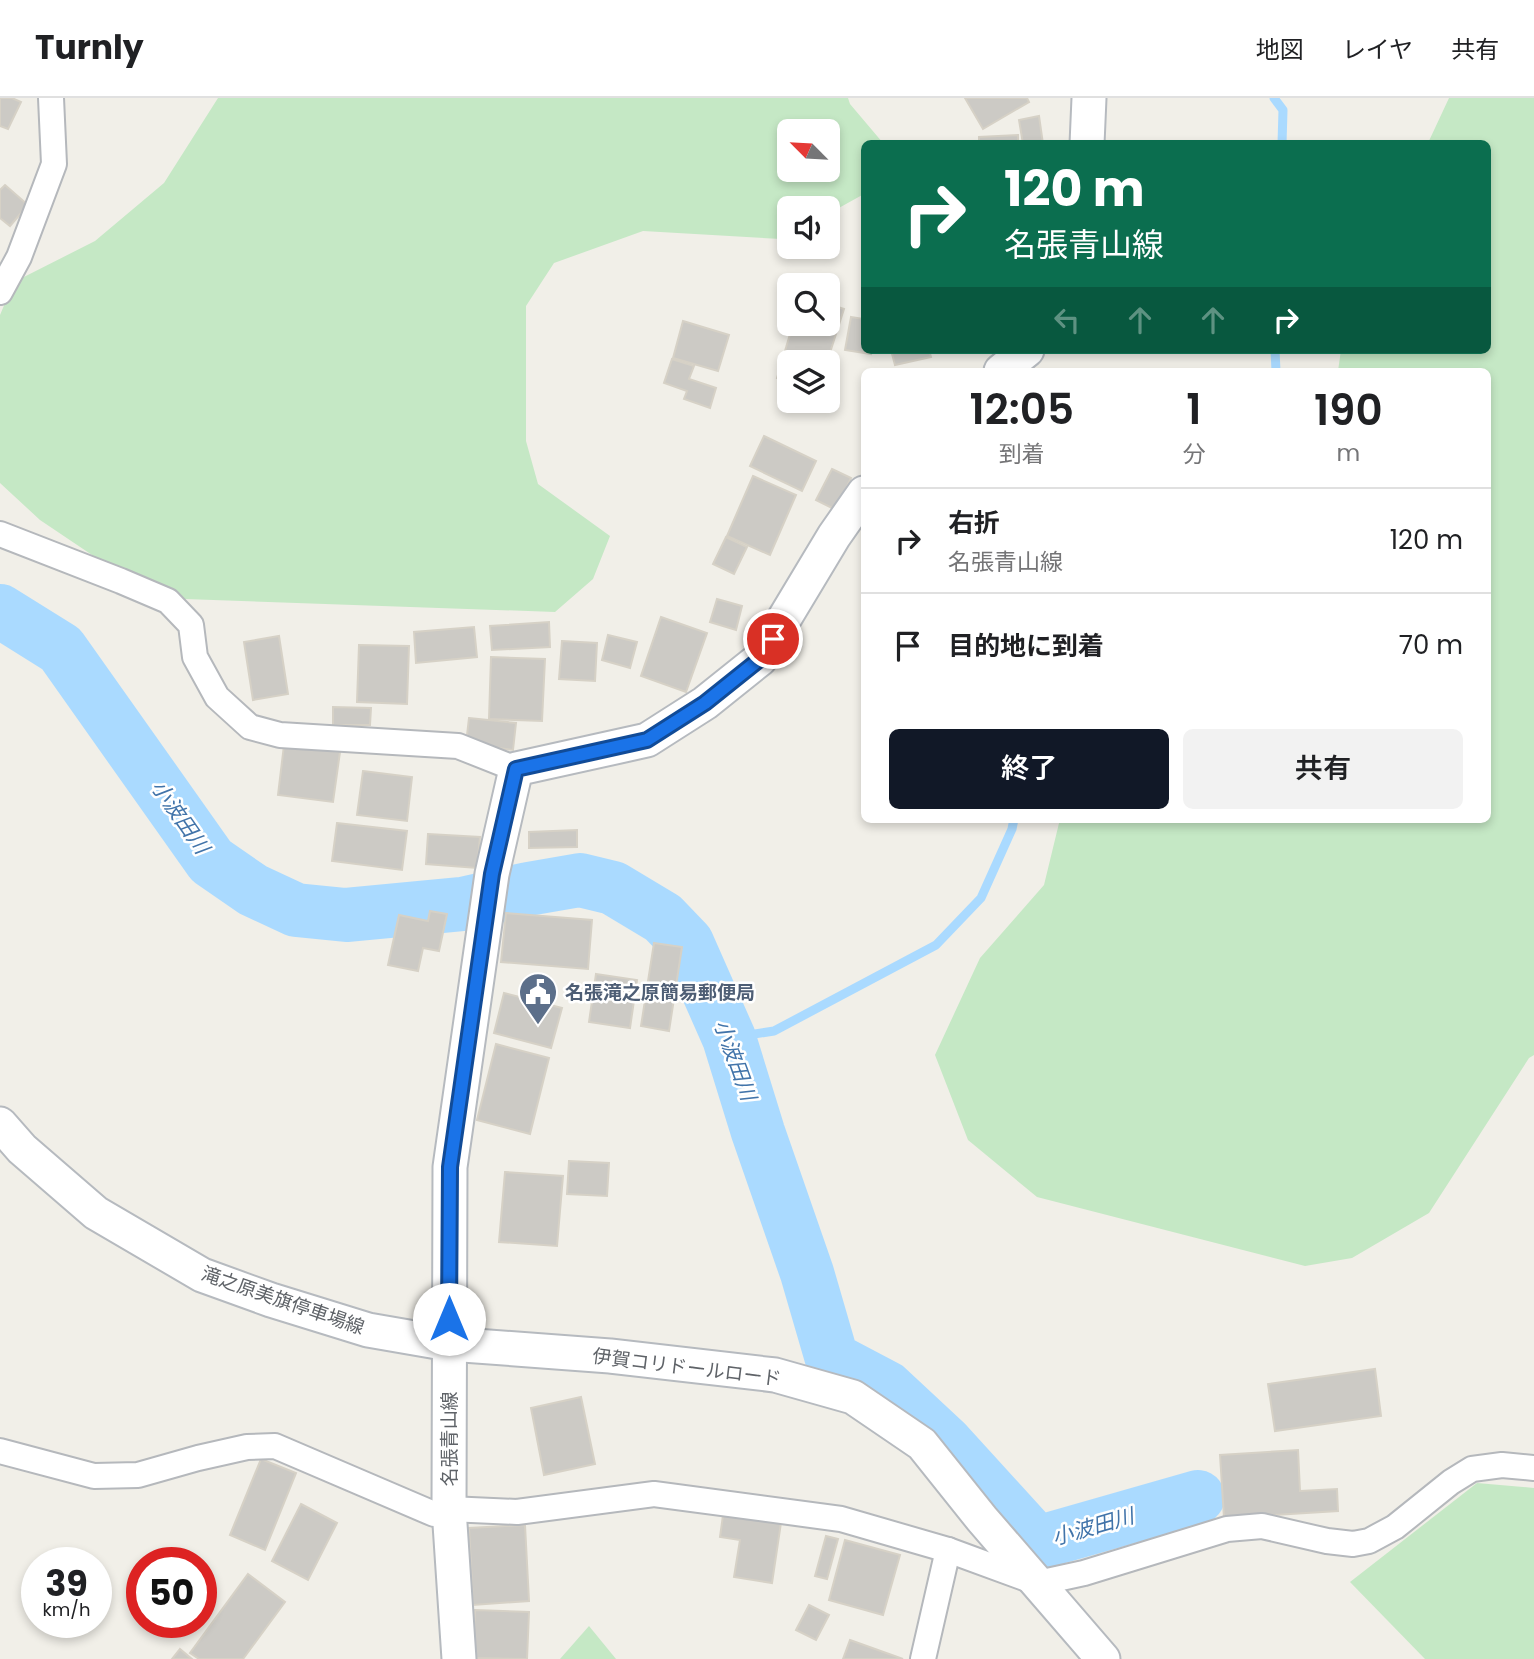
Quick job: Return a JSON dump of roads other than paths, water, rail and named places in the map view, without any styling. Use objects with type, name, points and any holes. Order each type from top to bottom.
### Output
[{"type":"main road","points":[[1087,140],[1089,98]]},
{"type":"main road","points":[[1005,368],[1022,354]]},
{"type":"main road","points":[[516,769],[647,740],[705,703],[760,659],[834,536],[861,497]]},
{"type":"main road","name":"名張青山線","points":[[459,1659],[449,1509],[450,1167],[492,874],[516,769]]},
{"type":"main road","name":"滝之原美旗停車場線","points":[[0,1124],[22,1150],[96,1213],[202,1275],[368,1330],[449,1344]]},
{"type":"main road","name":"伊賀コリドールロード","points":[[449,1344],[610,1356],[775,1375],[853,1397],[922,1444],[982,1519],[1103,1659]]},
{"type":"street","points":[[0,292],[19,257],[54,164],[51,98]]},
{"type":"street","points":[[0,534],[168,601],[191,625],[195,657],[217,697],[250,727],[280,735],[458,746],[516,769]]},
{"type":"street","points":[[0,1451],[94,1476],[105,1476],[138,1475],[247,1447],[275,1446],[434,1514],[449,1509],[517,1512],[654,1494],[841,1519],[948,1550],[1038,1583],[1084,1573],[1227,1529],[1262,1526],[1327,1541],[1353,1544],[1369,1541],[1395,1527],[1451,1482],[1472,1469],[1502,1465],[1534,1468]]},
{"type":"street","points":[[923,1659],[948,1550]]},
{"type":"waterway","points":[[1274,98],[1283,110],[1282,140]]},
{"type":"waterway","points":[[1275,354],[1276,368]]},
{"type":"waterway","name":"小波田川","points":[[0,611],[61,649],[211,861],[253,890],[296,910],[346,915],[462,904],[580,880],[613,888],[663,918],[687,943],[729,1038],[807,1273],[832,1359],[887,1388],[945,1442],[1037,1543],[1198,1497]]},
{"type":"waterway","points":[[729,1038],[774,1031],[936,945],[981,898],[1013,823]]},
{"type":"place","name":"名張滝之原簡易郵便局","points":[[538,1026]]}]
